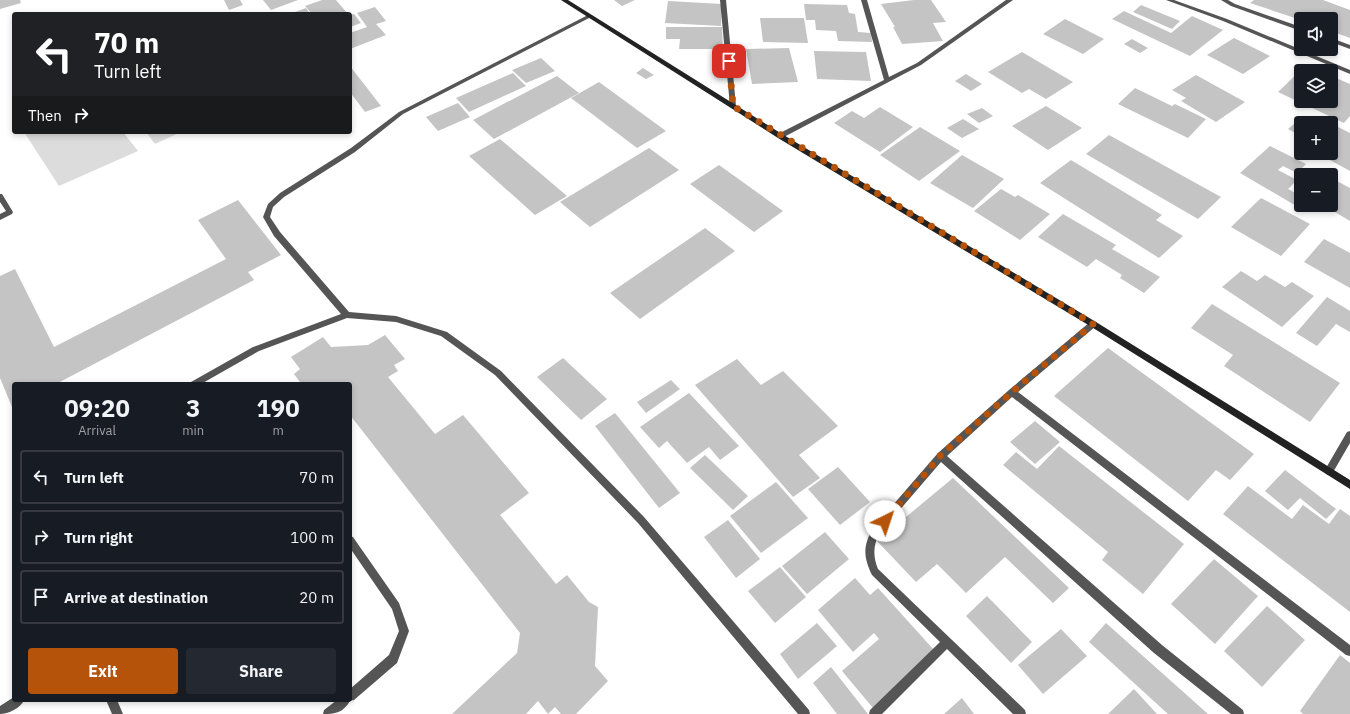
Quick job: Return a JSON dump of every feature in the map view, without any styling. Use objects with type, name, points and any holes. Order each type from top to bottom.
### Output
[{"type":"street","points":[[565,0],[780,136],[1093,324],[1350,485]]},
{"type":"street","points":[[723,0],[733,106]]},
{"type":"street","points":[[864,0],[887,80]]},
{"type":"street","points":[[780,136],[919,64],[1010,0]]},
{"type":"street","points":[[1169,0],[1225,20],[1350,72]]},
{"type":"street","points":[[1224,0],[1233,5],[1294,27]]},
{"type":"street","points":[[346,315],[277,234],[266,217],[270,206],[282,195],[353,150],[402,113],[590,16]]},
{"type":"street","points":[[1338,43],[1350,47]]},
{"type":"street","points":[[0,196],[10,212],[0,217]]},
{"type":"street","points":[[198,382],[256,350],[346,315],[396,319],[444,334],[498,373],[641,520],[805,714]]},
{"type":"street","points":[[1021,714],[946,643],[875,572],[870,561],[868,550],[870,540],[876,531],[940,456],[1012,392],[1093,324]]},
{"type":"street","points":[[1012,392],[1350,651]]},
{"type":"street","points":[[1328,471],[1350,435]]},
{"type":"street","points":[[940,456],[1141,634],[1239,714]]},
{"type":"street","points":[[352,543],[396,606],[404,632],[394,660],[352,694]]},
{"type":"street","points":[[874,714],[946,643]]},
{"type":"street","points":[[0,712],[15,702]]},
{"type":"street","points":[[112,702],[118,714]]},
{"type":"street","points":[[328,714],[343,702]]},
{"type":"shaded area","points":[[25,134],[125,134],[138,151],[59,186]]},
{"type":"shaded area","points":[[148,134],[177,134],[155,144]]},
{"type":"building","points":[[0,0],[20,0],[21,3],[0,9]]},
{"type":"building","points":[[224,0],[240,0],[243,5],[229,10]]},
{"type":"building","points":[[263,0],[298,0],[271,10]]},
{"type":"building","points":[[322,0],[336,0],[346,12],[310,12],[305,6]]},
{"type":"building","points":[[614,0],[635,0],[622,6]]},
{"type":"building","points":[[914,0],[931,0],[946,22],[933,23],[943,41],[902,44],[893,27],[895,27],[881,4]]},
{"type":"building","points":[[1254,0],[1323,0],[1350,10],[1350,38],[1338,34],[1338,12],[1294,12],[1294,18],[1250,3]]},
{"type":"building","points":[[668,1],[722,4],[721,26],[665,23]]},
{"type":"building","points":[[804,4],[847,5],[849,13],[855,14],[858,32],[871,33],[872,42],[838,41],[836,31],[816,30],[815,20],[806,20]]},
{"type":"building","points":[[1141,5],[1180,21],[1172,29],[1133,12]]},
{"type":"building","points":[[375,7],[386,21],[376,24],[386,35],[352,48],[352,32],[367,27],[357,13]]},
{"type":"building","points":[[306,8],[309,12],[295,12]]},
{"type":"building","points":[[1124,11],[1171,33],[1192,16],[1223,30],[1190,56],[1112,19]]},
{"type":"building","points":[[352,14],[354,14],[361,23],[352,26]]},
{"type":"building","points":[[760,18],[804,18],[808,43],[763,42]]},
{"type":"building","points":[[1065,19],[1104,39],[1083,54],[1043,34]]},
{"type":"building","points":[[666,27],[722,27],[723,49],[679,49],[680,39],[666,39]]},
{"type":"building","points":[[1234,38],[1270,56],[1243,74],[1207,55]]},
{"type":"building","points":[[1132,39],[1148,48],[1140,53],[1124,44]]},
{"type":"building","points":[[789,48],[798,82],[752,84],[746,49]]},
{"type":"building","points":[[814,51],[866,52],[871,81],[817,79]]},
{"type":"building","points":[[1022,52],[1073,82],[1046,99],[1029,89],[1022,93],[988,72]]},
{"type":"building","points":[[541,58],[555,71],[526,83],[512,70]]},
{"type":"building","points":[[643,68],[654,75],[646,79],[636,73]]},
{"type":"building","points":[[352,69],[381,106],[365,112],[352,95]]},
{"type":"building","points":[[513,73],[526,86],[469,112],[456,98]]},
{"type":"building","points":[[966,74],[982,84],[971,91],[955,81]]},
{"type":"building","points":[[1196,75],[1245,102],[1216,122],[1181,101],[1186,98],[1172,90]]},
{"type":"building","points":[[557,76],[579,93],[494,139],[473,120]]},
{"type":"building","points":[[1294,77],[1294,100],[1278,92]]},
{"type":"building","points":[[1338,79],[1350,84],[1350,116],[1344,123],[1338,120],[1338,116],[1329,116],[1312,108],[1338,108]]},
{"type":"building","points":[[599,82],[666,131],[637,148],[571,98]]},
{"type":"building","points":[[1135,88],[1172,106],[1175,104],[1206,119],[1188,138],[1118,104]]},
{"type":"building","points":[[458,103],[470,117],[438,131],[426,117]]},
{"type":"building","points":[[1046,106],[1082,128],[1048,150],[1012,126]]},
{"type":"building","points":[[880,107],[913,127],[880,152],[834,123],[852,111],[864,118]]},
{"type":"building","points":[[982,108],[993,116],[979,123],[967,114]]},
{"type":"building","points":[[963,119],[979,129],[962,138],[947,128]]},
{"type":"building","points":[[1294,124],[1294,132],[1288,129]]},
{"type":"building","points":[[920,127],[960,151],[919,181],[880,155]]},
{"type":"building","points":[[1338,127],[1350,133],[1350,171],[1330,160],[1338,160]]},
{"type":"building","points":[[1109,135],[1221,197],[1198,219],[1086,154]]},
{"type":"building","points":[[500,139],[567,196],[535,215],[469,156]]},
{"type":"building","points":[[1270,146],[1294,158],[1294,160],[1298,160],[1306,164],[1302,168],[1294,168],[1294,172],[1283,166],[1278,170],[1294,178],[1294,183],[1288,189],[1294,192],[1294,205],[1240,173]]},
{"type":"building","points":[[649,148],[679,170],[590,227],[560,202]]},
{"type":"building","points":[[962,155],[1004,179],[973,208],[930,183]]},
{"type":"building","points":[[1071,160],[1162,215],[1156,220],[1183,236],[1159,258],[1040,183]]},
{"type":"building","points":[[719,165],[783,211],[754,232],[690,184]]},
{"type":"building","points":[[1338,182],[1350,188],[1350,221],[1335,212],[1338,212]]},
{"type":"building","points":[[1001,189],[1015,197],[1018,195],[1050,214],[1020,240],[974,211]]},
{"type":"building","points":[[1261,198],[1310,224],[1281,256],[1231,227]]},
{"type":"building","points":[[238,200],[281,255],[248,272],[254,280],[60,382],[12,382],[12,407],[0,378],[0,276],[15,269],[54,347],[226,259],[198,220]]},
{"type":"building","points":[[1063,214],[1116,245],[1112,249],[1160,277],[1144,293],[1120,278],[1122,275],[1096,259],[1087,267],[1038,237]]},
{"type":"building","points":[[705,228],[735,251],[640,319],[610,293]]},
{"type":"building","points":[[1324,239],[1350,253],[1350,288],[1304,262]]},
{"type":"building","points":[[1241,271],[1257,281],[1265,275],[1285,287],[1292,282],[1314,296],[1282,327],[1222,287]]},
{"type":"building","points":[[1327,297],[1350,311],[1350,332],[1336,324],[1317,346],[1296,333]]},
{"type":"building","points":[[1212,304],[1340,383],[1310,422],[1224,366],[1233,355],[1191,328]]},
{"type":"building","points":[[385,335],[405,359],[394,365],[398,371],[388,377],[435,434],[463,415],[529,493],[500,515],[556,584],[567,575],[589,602],[598,607],[595,666],[608,681],[576,714],[561,714],[555,707],[548,714],[538,701],[526,714],[452,714],[517,653],[520,633],[352,418],[352,382],[300,382],[294,374],[300,369],[291,357],[323,337],[331,347],[368,345]]},
{"type":"building","points":[[1108,348],[1254,454],[1230,480],[1216,470],[1188,501],[1054,396]]},
{"type":"building","points":[[563,358],[607,399],[581,420],[537,377]]},
{"type":"building","points":[[737,359],[761,385],[783,371],[838,426],[799,455],[820,478],[793,497],[695,385]]},
{"type":"building","points":[[671,380],[680,389],[646,413],[637,402]]},
{"type":"building","points":[[689,393],[739,446],[720,460],[709,447],[687,463],[667,441],[659,448],[640,427]]},
{"type":"building","points":[[615,413],[680,493],[659,508],[595,426]]},
{"type":"building","points":[[1035,421],[1060,442],[1035,464],[1010,442]]},
{"type":"building","points":[[1059,446],[1184,544],[1143,594],[1102,560],[1108,552],[1003,465],[1016,452],[1037,469]]},
{"type":"building","points":[[705,455],[748,496],[733,510],[690,468]]},
{"type":"building","points":[[838,467],[870,502],[840,525],[808,489]]},
{"type":"building","points":[[1285,470],[1336,509],[1326,519],[1300,498],[1288,510],[1265,491]]},
{"type":"building","points":[[953,478],[1069,588],[1053,603],[1005,557],[966,593],[937,564],[916,582],[877,541]]},
{"type":"building","points":[[776,482],[808,518],[761,553],[730,516]]},
{"type":"building","points":[[1248,486],[1292,519],[1303,505],[1329,524],[1340,509],[1350,516],[1350,612],[1223,514]]},
{"type":"building","points":[[728,520],[760,559],[736,578],[704,537]]},
{"type":"building","points":[[825,532],[849,559],[807,594],[782,566]]},
{"type":"building","points":[[1214,559],[1258,596],[1215,644],[1171,604]]},
{"type":"building","points":[[780,567],[806,597],[775,623],[748,591]]},
{"type":"building","points":[[855,578],[870,595],[878,588],[934,650],[873,708],[842,671],[879,639],[874,633],[853,652],[818,610]]},
{"type":"building","points":[[987,596],[1032,642],[1011,663],[966,616]]},
{"type":"building","points":[[1267,606],[1305,640],[1262,687],[1224,651]]},
{"type":"building","points":[[817,623],[837,646],[798,679],[780,654]]},
{"type":"building","points":[[1106,623],[1208,714],[1168,714],[1089,642]]},
{"type":"building","points":[[1061,629],[1087,656],[1043,694],[1018,665]]},
{"type":"building","points":[[1340,655],[1350,663],[1350,714],[1303,714],[1300,711]]},
{"type":"building","points":[[831,667],[868,714],[837,714],[813,683]]},
{"type":"building","points":[[1134,689],[1157,714],[1108,714]]},
{"type":"building","points":[[962,698],[974,714],[944,714]]},
{"type":"route","points":[[729,61],[733,106],[780,136],[1093,324],[1012,392],[940,456],[885,521]]}]
